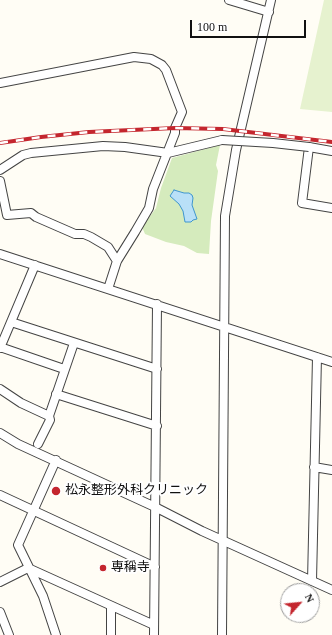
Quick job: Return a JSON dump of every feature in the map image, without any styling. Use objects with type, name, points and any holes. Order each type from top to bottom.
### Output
[{"type":"street","points":[[228,0],[269,12]]},
{"type":"street","points":[[222,635],[224,541],[225,216],[236,150],[272,0]]},
{"type":"street","points":[[0,83],[134,57],[150,59],[162,64],[166,70],[182,112],[175,128],[168,153],[153,189],[149,208],[117,261],[108,289]]},
{"type":"street","points":[[0,170],[23,155],[31,153],[98,146],[125,147],[168,153],[222,140],[273,143],[332,151]]},
{"type":"street","points":[[309,147],[302,203],[332,208]]},
{"type":"street","points":[[0,181],[7,215],[31,213],[36,217],[75,234],[84,234],[108,247],[117,261]]},
{"type":"street","points":[[0,254],[332,362]]},
{"type":"street","points":[[36,265],[0,347],[64,369]]},
{"type":"street","points":[[154,635],[157,304]]},
{"type":"street","points":[[11,322],[157,369]]},
{"type":"street","points":[[38,444],[50,420],[49,416],[74,343]]},
{"type":"street","points":[[312,581],[317,357]]},
{"type":"street","points":[[0,389],[21,403],[49,416]]},
{"type":"street","points":[[56,394],[157,426]]},
{"type":"street","points":[[0,433],[18,444],[56,460],[224,541],[332,590]]},
{"type":"street","points":[[56,460],[18,544],[28,568],[43,596],[56,635]]},
{"type":"street","points":[[314,467],[332,470]]},
{"type":"street","points":[[0,495],[155,567]]},
{"type":"street","points":[[0,582],[28,568]]},
{"type":"street","points":[[28,568],[154,625]]},
{"type":"street","points":[[111,606],[111,635]]},
{"type":"street","points":[[0,612],[9,635]]},
{"type":"green space","points":[[324,0],[332,0],[332,112],[300,109]]},
{"type":"green space","points":[[220,145],[216,165],[218,171],[211,221],[209,254],[197,253],[184,246],[166,242],[145,234],[142,227],[156,208],[161,188],[172,158]]},
{"type":"water","points":[[174,190],[192,195],[192,205],[197,219],[191,222],[185,222],[183,211],[179,204],[170,196]]},
{"type":"railway","points":[[0,143],[89,132],[175,128],[223,129],[332,142]]},
{"type":"place","name":"松永整形外科クリニック","points":[[56,491]]},
{"type":"place","name":"専稱寺","points":[[103,568]]}]
